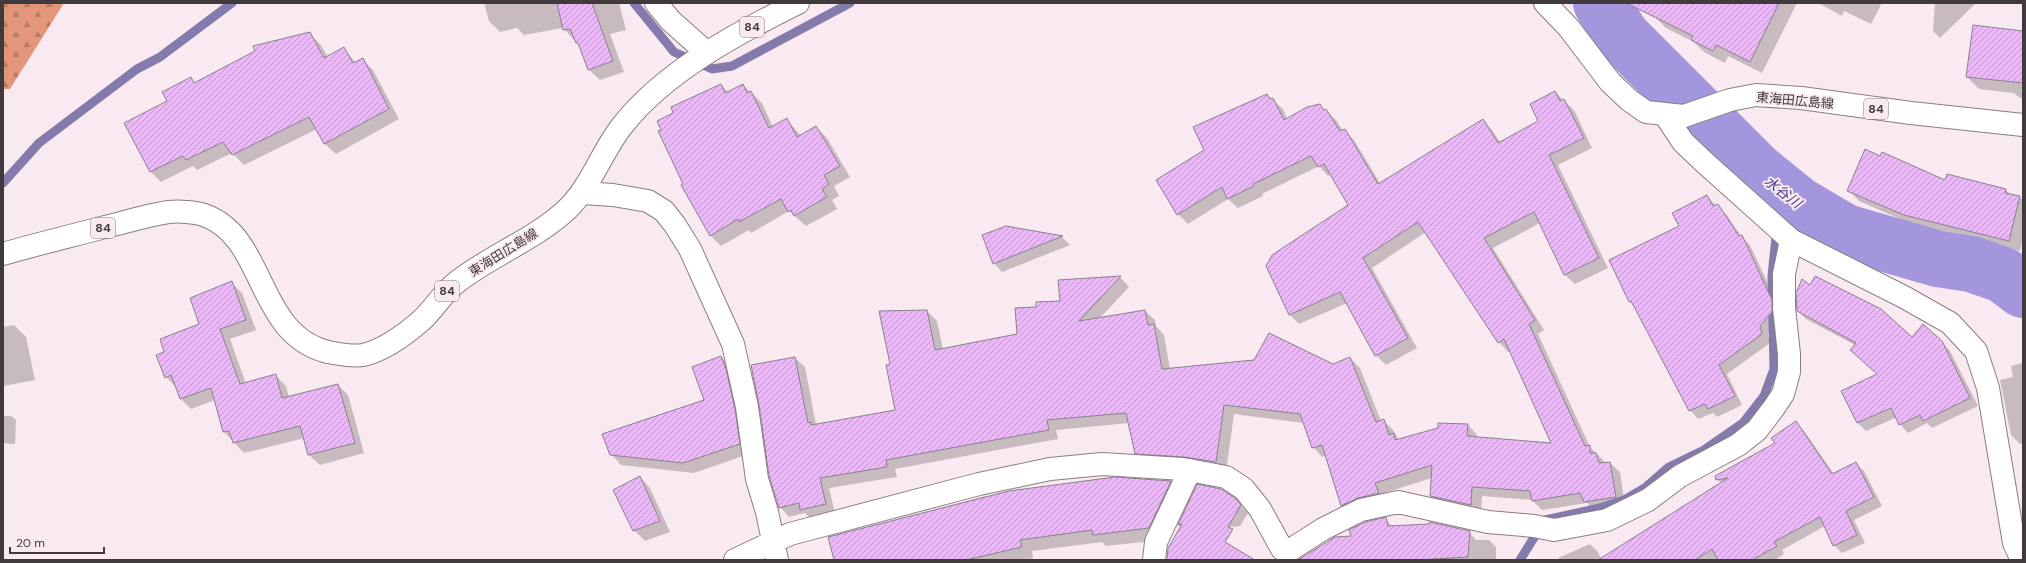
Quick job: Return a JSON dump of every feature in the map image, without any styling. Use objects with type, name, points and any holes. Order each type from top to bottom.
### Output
[{"type":"street","points":[[656,3],[671,21],[707,53]]},
{"type":"street","name":"東海田広島線","points":[[3,254],[171,212],[204,215],[228,230],[239,240],[270,303],[282,321],[297,335],[316,349],[340,354],[361,355],[386,347],[423,318],[455,283],[562,214],[582,193],[621,128],[642,102],[707,53],[798,3]]},
{"type":"street","name":"東海田広島線","points":[[1545,3],[1569,28],[1610,82],[1629,100],[1646,112],[1674,115],[1730,100],[1756,95],[1801,98],[1911,113],[2023,125]]},
{"type":"street","points":[[1674,115],[1684,142],[1704,162],[1791,240],[1904,297],[1950,323],[1976,351],[1988,388],[2014,544],[2022,560]]},
{"type":"street","points":[[582,193],[613,195],[648,201],[664,211],[690,249],[733,344],[747,407],[757,479],[767,512],[775,551]]},
{"type":"street","points":[[734,560],[775,551],[790,534],[979,484],[1050,469],[1102,464],[1190,470],[1226,477],[1244,489],[1260,509],[1282,549],[1287,552],[1324,529],[1361,510],[1398,502],[1488,522],[1534,526],[1554,530],[1607,520],[1648,500],[1680,476],[1738,445],[1757,430],[1774,409],[1782,394],[1789,372],[1790,354],[1784,308],[1784,274],[1791,240]]},
{"type":"street","points":[[1154,560],[1156,542],[1190,470]]},
{"type":"green space","points":[[3,3],[64,3],[10,89],[3,89]]},
{"type":"building","points":[[557,3],[592,3],[613,61],[588,70],[578,43],[576,43],[570,29],[563,30]]},
{"type":"building","points":[[1626,3],[1779,3],[1750,62],[1716,45],[1713,51],[1691,40],[1693,36]]},
{"type":"building","points":[[1973,25],[2023,31],[2023,83],[1966,77]]},
{"type":"building","points":[[310,32],[324,58],[344,47],[353,63],[363,58],[389,109],[324,144],[309,117],[232,155],[223,142],[186,160],[183,156],[150,172],[124,123],[167,101],[162,92],[191,77],[194,83],[255,51],[253,46]]},
{"type":"building","points":[[721,84],[725,93],[743,84],[747,93],[751,91],[769,128],[787,118],[797,137],[816,126],[840,166],[824,175],[829,184],[822,189],[827,197],[794,216],[791,210],[788,212],[781,199],[739,222],[738,219],[710,236],[681,185],[683,184],[658,131],[661,130],[657,121],[673,113],[671,107]]},
{"type":"building","points":[[1555,91],[1560,101],[1564,99],[1584,138],[1549,155],[1599,258],[1564,275],[1534,212],[1484,238],[1535,320],[1529,324],[1585,446],[1590,445],[1590,453],[1596,453],[1599,463],[1610,462],[1616,497],[1584,502],[1580,493],[1532,501],[1530,491],[1472,487],[1471,505],[1430,496],[1432,465],[1375,483],[1379,493],[1358,498],[1341,506],[1322,445],[1312,448],[1300,414],[1224,405],[1216,462],[1184,457],[1135,454],[1126,413],[1047,420],[1049,430],[886,460],[887,467],[820,478],[826,504],[800,510],[799,503],[779,508],[769,476],[759,405],[751,365],[795,357],[808,423],[811,422],[811,425],[895,410],[886,365],[890,364],[879,311],[927,310],[935,350],[1017,334],[1015,308],[1036,307],[1036,302],[1060,301],[1058,280],[1121,276],[1079,321],[1145,310],[1148,325],[1154,324],[1162,369],[1254,360],[1269,333],[1333,364],[1350,357],[1376,422],[1384,419],[1389,435],[1394,433],[1395,440],[1438,428],[1438,423],[1468,424],[1467,436],[1551,443],[1504,339],[1498,343],[1418,222],[1363,258],[1408,338],[1375,356],[1340,292],[1289,315],[1266,266],[1272,255],[1348,205],[1324,164],[1318,167],[1311,156],[1253,184],[1254,186],[1227,199],[1222,187],[1177,215],[1156,180],[1204,150],[1193,127],[1267,94],[1270,99],[1273,98],[1284,120],[1307,107],[1320,104],[1324,110],[1326,109],[1340,131],[1345,129],[1378,184],[1483,119],[1498,143],[1538,121],[1530,104]]},
{"type":"building","points":[[1865,149],[1880,156],[1882,152],[1945,180],[1947,174],[2006,189],[2005,193],[2020,196],[2009,241],[1904,215],[1847,191]]},
{"type":"building","points":[[1707,195],[1713,206],[1718,204],[1739,236],[1742,235],[1772,300],[1772,312],[1760,326],[1762,334],[1719,365],[1735,396],[1708,409],[1705,404],[1689,411],[1631,301],[1629,302],[1609,260],[1679,226],[1672,213]]},
{"type":"building","points":[[1006,226],[1063,236],[993,264],[982,235]]},
{"type":"building","points":[[1815,276],[1881,309],[1912,337],[1923,324],[1942,341],[1970,398],[1923,421],[1920,415],[1899,425],[1891,408],[1857,423],[1841,391],[1877,374],[1850,350],[1856,343],[1797,311],[1796,293],[1802,279],[1810,285]]},
{"type":"building","points":[[232,281],[246,320],[220,329],[240,384],[276,374],[282,398],[338,384],[355,443],[308,455],[300,426],[233,443],[229,431],[223,432],[211,388],[180,399],[171,375],[165,378],[156,355],[164,352],[160,339],[199,324],[190,298]]},
{"type":"building","points":[[721,356],[726,369],[735,409],[740,444],[683,463],[610,455],[602,434],[704,400],[692,367]]},
{"type":"building","points":[[1796,421],[1832,474],[1856,462],[1874,497],[1846,511],[1857,535],[1833,546],[1820,517],[1774,542],[1777,546],[1752,560],[1718,560],[1712,549],[1695,560],[1598,560],[1728,478],[1716,480],[1715,476],[1775,443],[1771,438]]},
{"type":"building","points":[[640,476],[660,521],[633,531],[613,490]]},
{"type":"building","points":[[1115,477],[1171,481],[1149,528],[1093,535],[1092,530],[1020,540],[1022,547],[966,560],[834,560],[828,537],[1009,491]]},
{"type":"building","points":[[1197,484],[1221,489],[1235,498],[1241,505],[1228,527],[1233,529],[1225,542],[1255,560],[1167,560],[1168,548],[1182,524],[1178,525]]},
{"type":"building","points":[[1386,517],[1388,526],[1429,524],[1429,522],[1470,531],[1468,557],[1416,560],[1298,560],[1335,537],[1351,536],[1349,530],[1365,522]]},
{"type":"waterway","points":[[3,183],[39,143],[137,69],[160,57],[232,3]]},
{"type":"waterway","points":[[634,3],[674,52],[712,69],[732,66],[850,3]]},
{"type":"waterway","name":"水谷川","points":[[1601,3],[1622,36],[1757,171],[1799,205],[1845,232],[1938,259],[1971,264],[2003,275],[2023,290]]},
{"type":"waterway","points":[[1520,560],[1545,520],[1600,508],[1624,500],[1646,487],[1669,467],[1704,450],[1743,423],[1764,396],[1774,369],[1772,276],[1781,190]]}]
